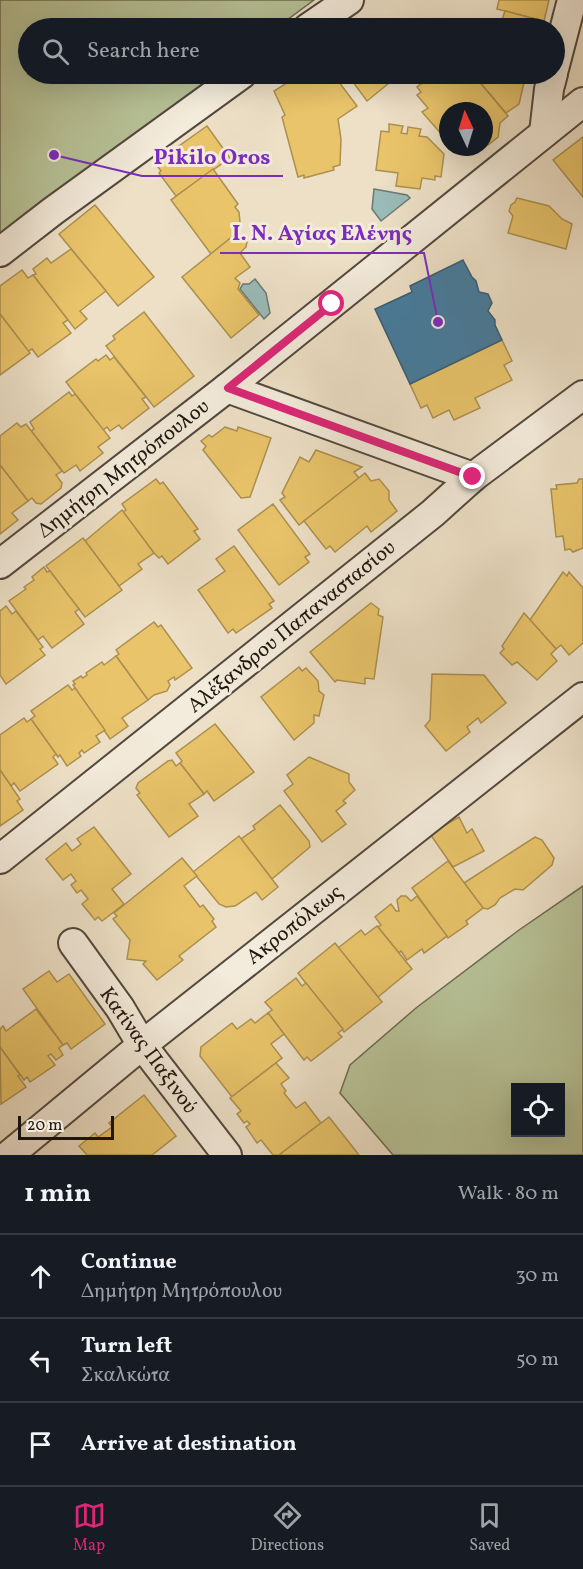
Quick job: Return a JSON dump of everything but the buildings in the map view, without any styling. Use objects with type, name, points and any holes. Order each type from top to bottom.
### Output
[{"type":"street","points":[[323,18],[349,0]]},
{"type":"street","points":[[565,28],[572,0]]},
{"type":"street","points":[[0,252],[228,84]]},
{"type":"street","points":[[544,134],[552,84]]},
{"type":"street","name":"Δημήτρη Μητρόπουλου","points":[[0,564],[228,388],[583,102]]},
{"type":"street","points":[[228,388],[473,477]]},
{"type":"street","name":"Αλέξανδρου Παπαναστασίου","points":[[0,859],[433,513],[473,477],[583,395]]},
{"type":"street","name":"Ακροπόλεως","points":[[9,1155],[142,1045],[583,697]]},
{"type":"street","name":"Κατίνας Παξινού","points":[[73,943],[120,1008],[142,1045],[227,1155]]},
{"type":"green space","points":[[0,0],[314,0],[290,18],[18,18],[18,84],[203,84],[0,236]]},
{"type":"green space","points":[[583,886],[583,1155],[393,1155],[340,1093],[350,1065],[416,1008],[519,930]]},
{"type":"water","points":[[374,189],[407,195],[410,198],[381,221],[372,209]]},
{"type":"water","points":[[255,279],[266,293],[270,313],[264,319],[240,289],[243,284],[249,284]]},
{"type":"place","name":"Pikilo Oros","points":[[54,155]]},
{"type":"place","name":"Ι. Ν. Αγίας Ελένης","points":[[438,322]]},
{"type":"route","points":[[332,304],[228,388],[473,477]]}]
